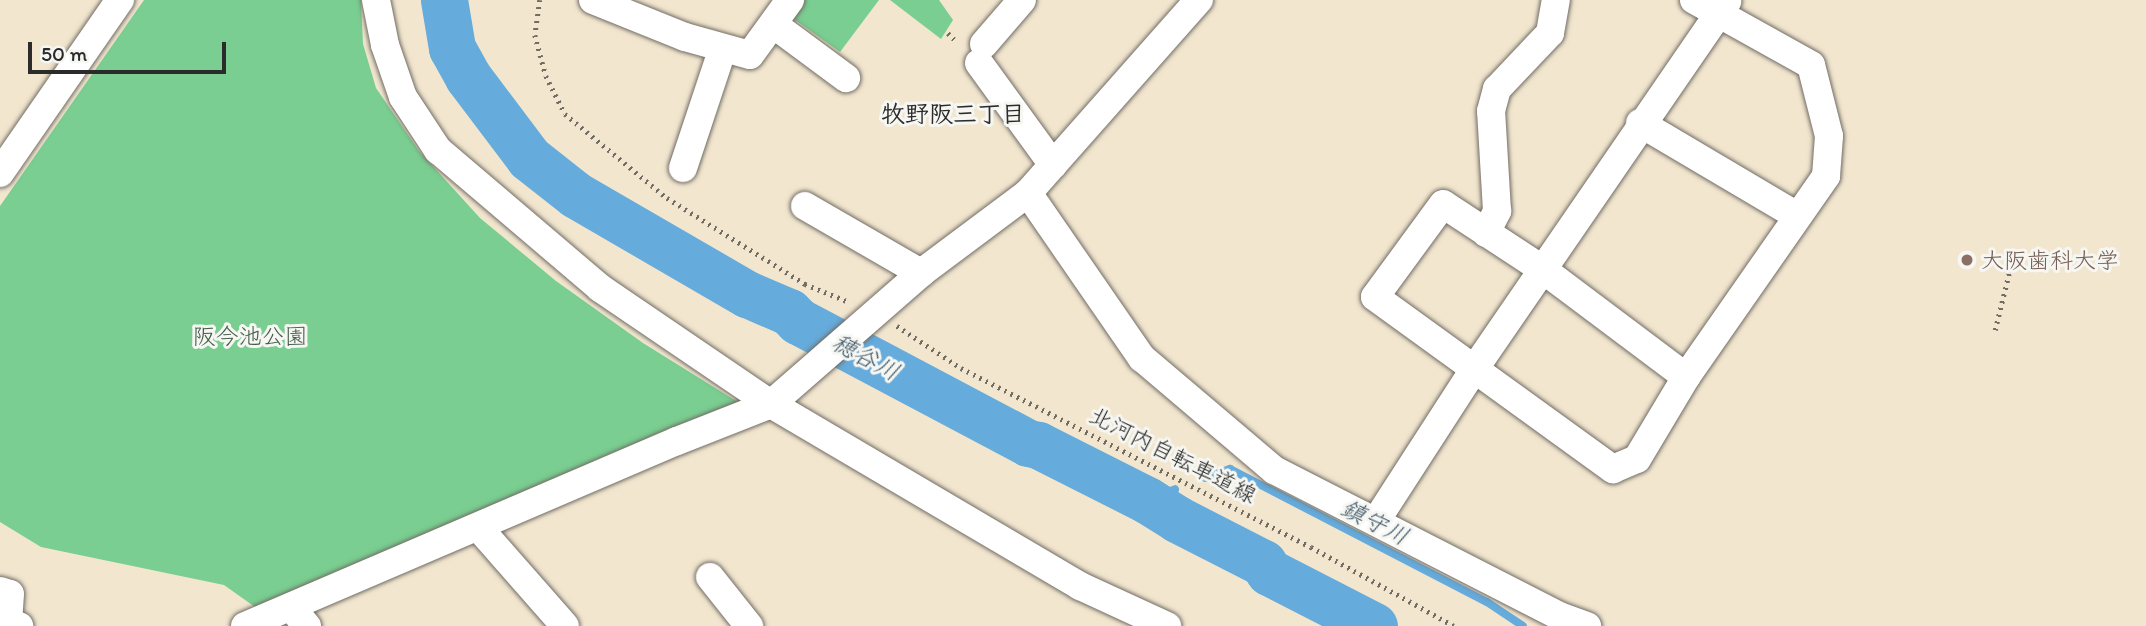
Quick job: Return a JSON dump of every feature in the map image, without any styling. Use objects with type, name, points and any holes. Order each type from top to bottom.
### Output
[{"type":"street","points":[[0,173],[120,0]]},
{"type":"street","points":[[376,0],[385,45],[403,97],[438,149],[600,288],[771,404],[1080,586],[1167,626]]},
{"type":"street","points":[[593,0],[685,37],[751,55],[790,0]]},
{"type":"street","points":[[1022,0],[982,53],[1053,165]]},
{"type":"street","points":[[245,626],[299,616],[479,528],[677,441],[771,404],[921,273],[1028,193],[1199,0]]},
{"type":"street","points":[[1486,233],[1497,211],[1491,111],[1497,89],[1550,33],[1556,0]]},
{"type":"street","points":[[1686,377],[1542,269],[1443,204],[1375,297],[1473,371],[1613,469],[1637,459],[1686,377],[1826,176],[1829,136],[1811,65],[1723,8],[1694,0]]},
{"type":"street","points":[[1376,521],[1640,123],[1723,8]]},
{"type":"street","points":[[773,24],[846,78]]},
{"type":"street","points":[[682,168],[723,47]]},
{"type":"street","points":[[1640,123],[1797,216]]},
{"type":"street","points":[[1028,193],[1142,358],[1274,470],[1559,616],[1587,626]]},
{"type":"street","points":[[805,206],[921,273]]},
{"type":"street","points":[[479,528],[565,626]]},
{"type":"street","points":[[710,577],[749,626]]},
{"type":"street","points":[[0,592],[10,594],[8,622],[19,626]]},
{"type":"path","points":[[1995,330],[2015,249]]},
{"type":"path","name":"北河内自転車道線","points":[[877,313],[961,368],[1298,540],[1454,626]]},
{"type":"green space","name":"阪今池公園","points":[[144,0],[361,0],[363,44],[376,88],[419,151],[480,218],[556,281],[643,343],[741,404],[255,607],[224,585],[41,547],[0,522],[0,206]]},
{"type":"green space","points":[[805,0],[879,0],[840,52],[794,19]]},
{"type":"green space","points":[[890,0],[939,0],[953,20],[941,39]]},
{"type":"waterway","name":"穂谷川","points":[[444,0],[452,48],[468,77],[529,158],[576,195],[747,294],[789,312],[798,321],[1028,443],[1038,445],[1147,500],[1177,519],[1263,563],[1269,572],[1374,626]]},
{"type":"waterway","name":"鎮守川","points":[[1205,478],[1230,469],[1487,602],[1523,626]]},
{"type":"waterway","name":"鎮守川","points":[[1147,500],[1175,489]]},
{"type":"place","name":"大阪歯科大学","points":[[1967,260]]},
{"type":"district","name":"牧野阪三丁目","points":[[953,114]]}]
